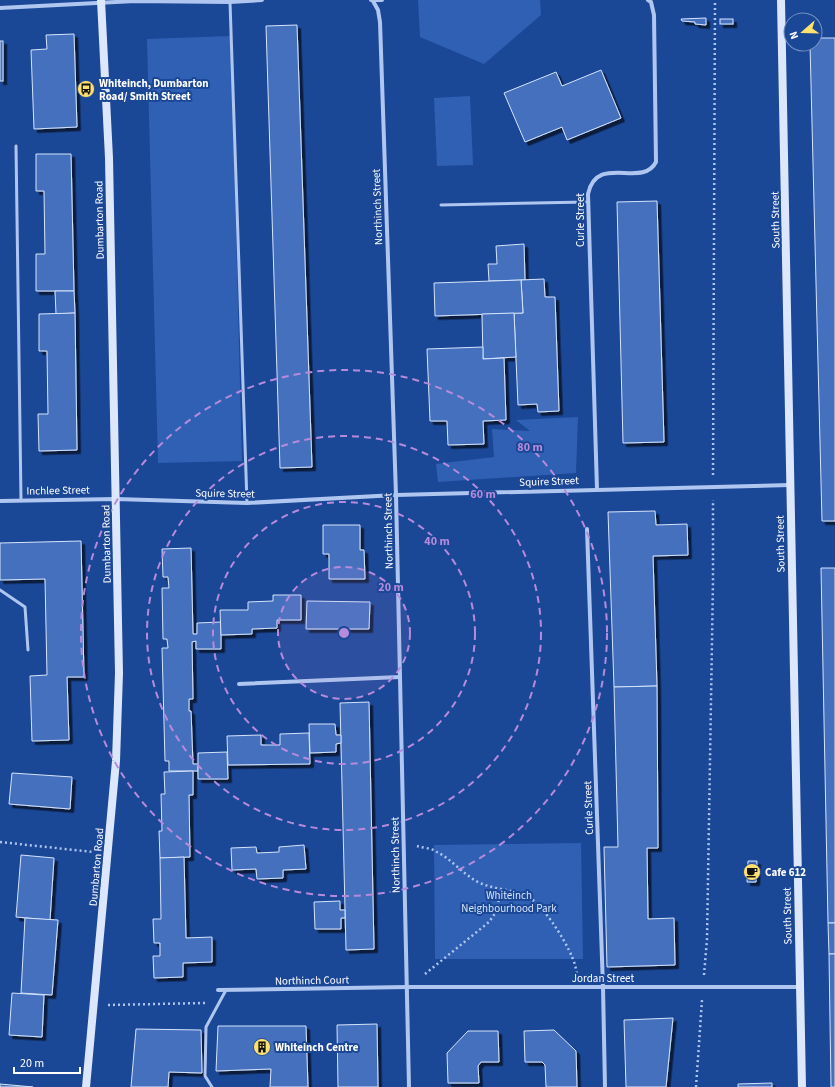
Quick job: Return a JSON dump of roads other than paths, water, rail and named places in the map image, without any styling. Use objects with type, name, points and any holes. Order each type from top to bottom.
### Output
[{"type":"street","points":[[0,8],[101,1],[230,2],[262,0]]},
{"type":"street","points":[[372,0],[382,0]]},
{"type":"street","name":"Northinch Street","points":[[372,0],[378,10],[380,22],[396,495],[409,1087]]},
{"type":"street","name":"South Street","points":[[782,0],[802,1087]]},
{"type":"street","name":"Dumbarton Road","points":[[86,1087],[116,762],[120,673],[109,158],[101,1]]},
{"type":"street","name":"Curle Street","points":[[597,489],[587,202],[590,186],[595,179],[602,174],[644,172],[653,167],[656,162],[654,15],[650,1]]},
{"type":"street","name":"Squire Street","points":[[116,499],[247,503],[396,495],[790,485]]},
{"type":"street","name":"Inchlee Street","points":[[0,501],[116,499]]},
{"type":"street","name":"Curle Street","points":[[587,529],[603,987],[605,1087]]},
{"type":"street","points":[[239,684],[400,677]]},
{"type":"street","name":"Jordan Street","points":[[407,987],[800,987]]},
{"type":"street","name":"Northinch Court","points":[[218,990],[407,987]]},
{"type":"lane","points":[[230,2],[247,503]]},
{"type":"lane","points":[[16,146],[22,500]]},
{"type":"lane","points":[[441,205],[587,202]]},
{"type":"lane","points":[[0,590],[24,606],[28,650]]},
{"type":"lane","points":[[212,1087],[205,1076],[206,1027],[226,990]]},
{"type":"place","name":"Whiteinch, Dumbarton Road/ Smith Street","points":[[86,89]]},
{"type":"place","name":"Cafe 612","points":[[752,872]]},
{"type":"place","name":"Whiteinch Centre","points":[[262,1047]]},
{"type":"park label","name":"Whiteinch Neighbourhood Park","points":[[509,901]]}]
